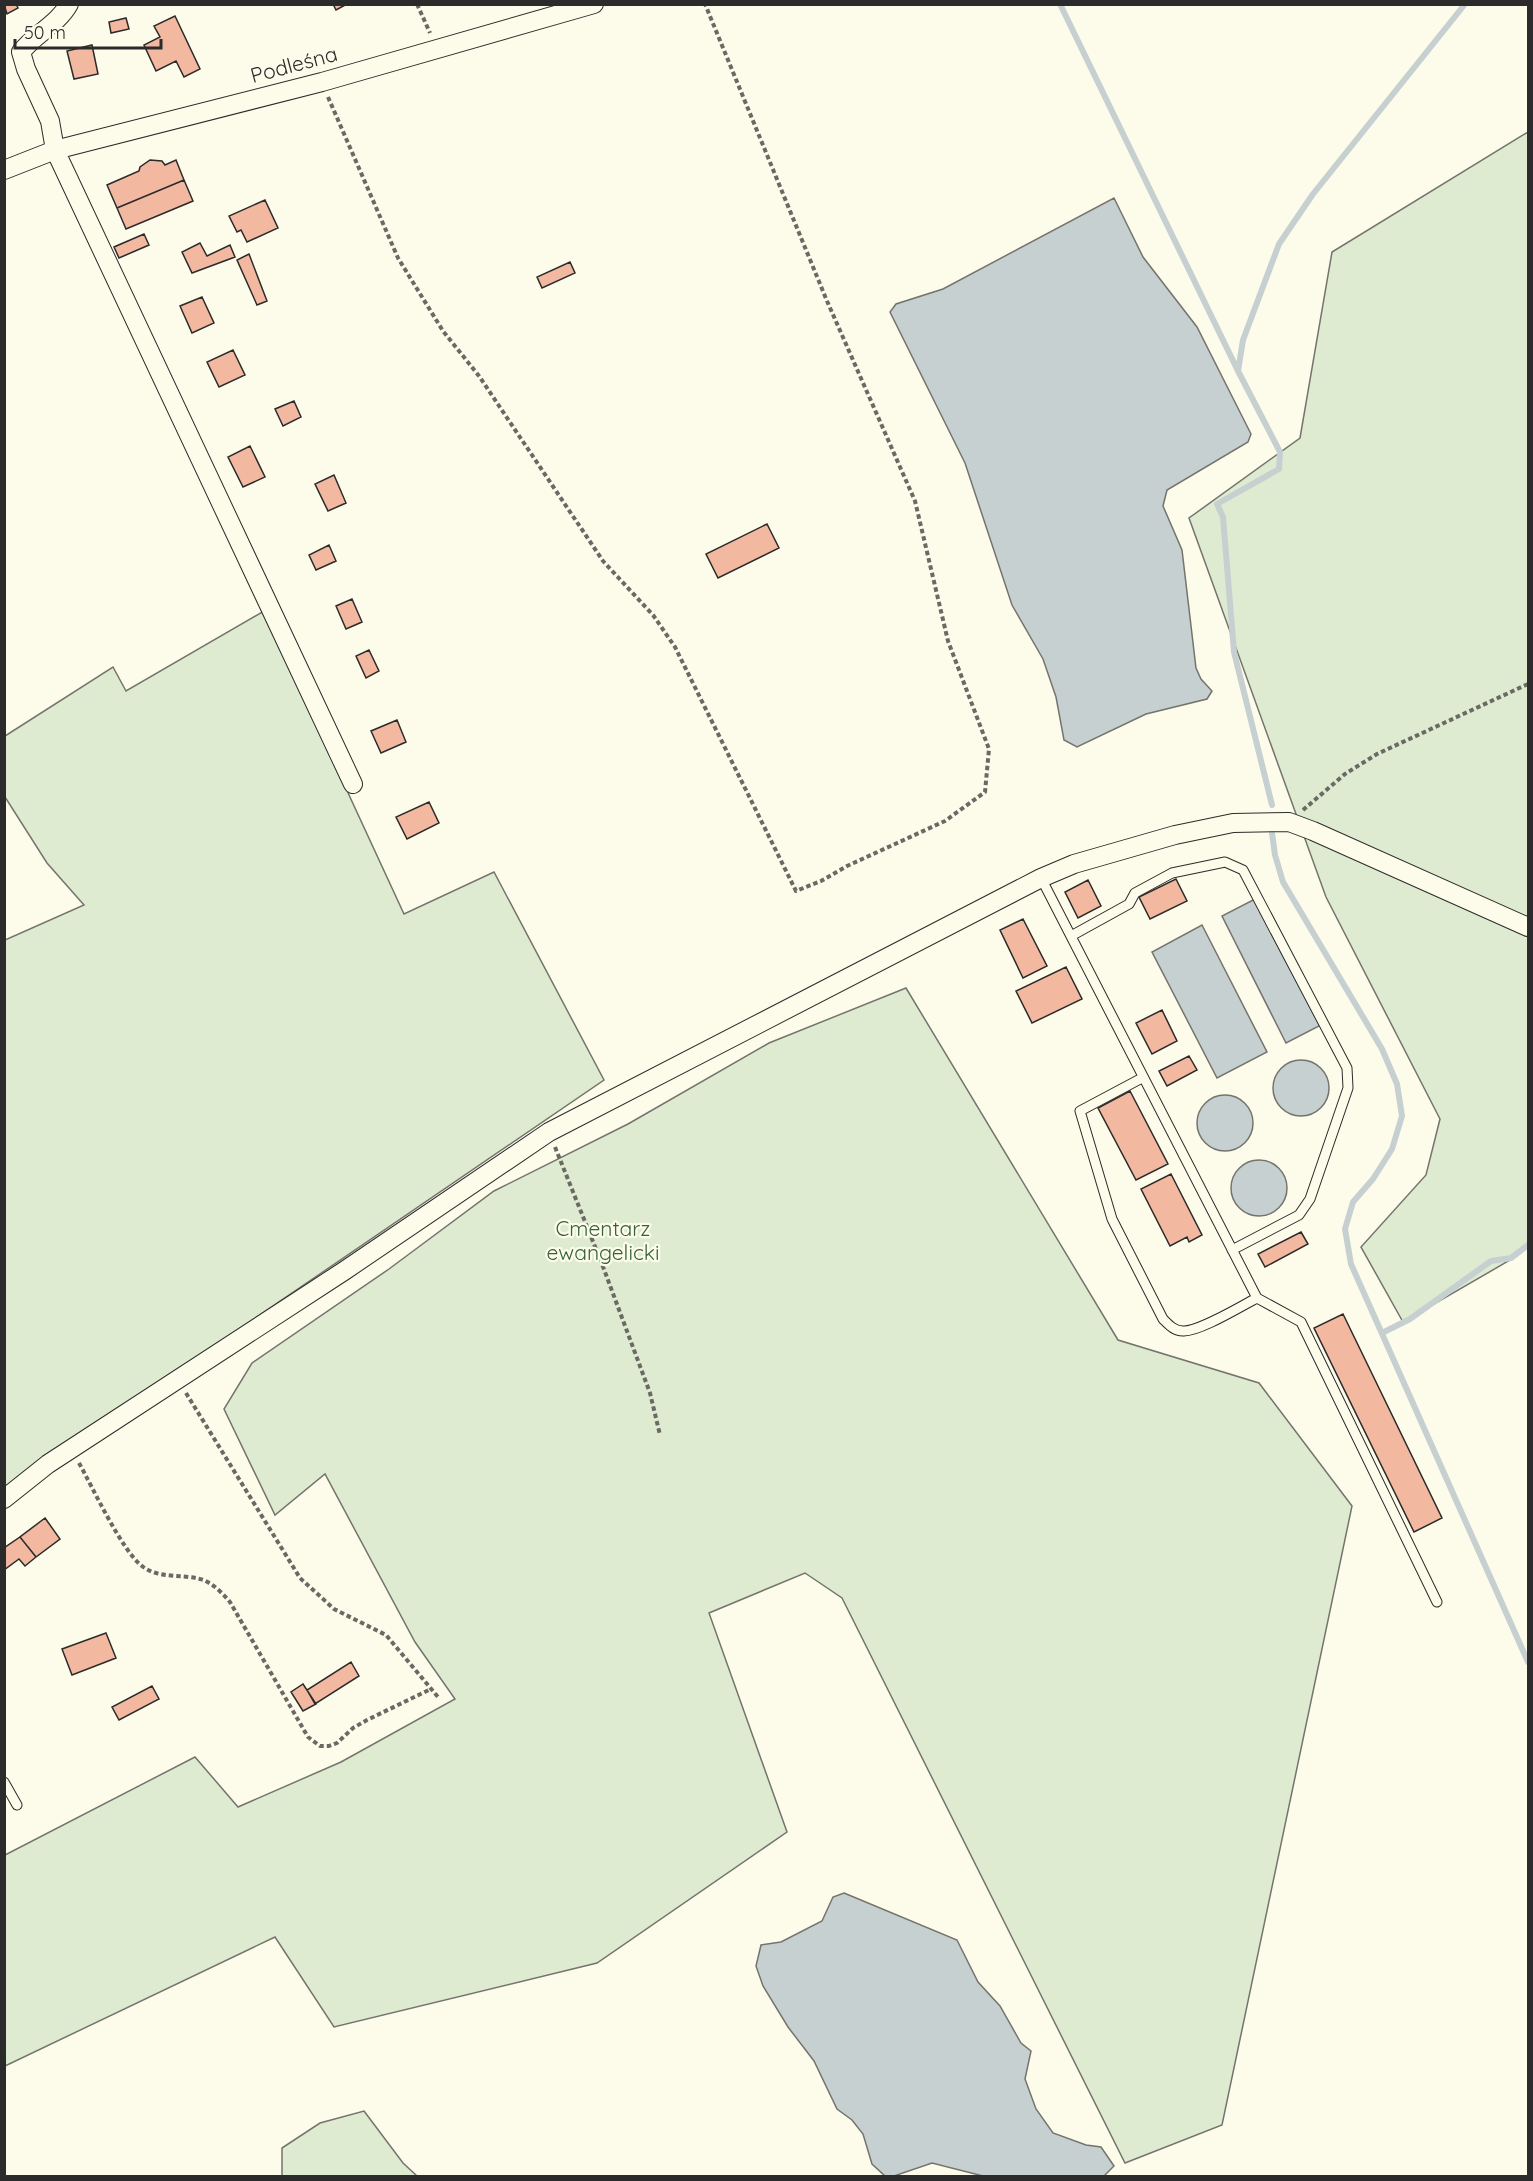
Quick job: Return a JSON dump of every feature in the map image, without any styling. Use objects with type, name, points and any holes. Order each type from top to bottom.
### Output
[{"type":"street","points":[[69,4],[64,12],[29,41],[21,52],[26,69],[50,121],[56,150],[353,784]]},
{"type":"street","name":"Podleśna","points":[[4,170],[56,150],[322,82],[594,4]]},
{"type":"street","points":[[4,1499],[48,1464],[344,1271],[549,1132],[1041,878],[1074,864],[1175,835],[1233,823],[1289,822],[1528,927]]},
{"type":"lane","points":[[1071,936],[1129,904],[1135,893],[1172,873],[1225,862],[1243,870],[1347,1068],[1348,1088],[1310,1199],[1299,1215],[1232,1250]]},
{"type":"lane","points":[[1041,878],[1257,1298],[1301,1322],[1437,1602]]},
{"type":"lane","points":[[1142,1078],[1080,1111],[1112,1219],[1163,1319],[1172,1328],[1182,1332],[1194,1330],[1257,1298]]},
{"type":"lane","points":[[4,1782],[17,1805]]},
{"type":"path","points":[[417,4],[438,50]]},
{"type":"path","points":[[322,82],[398,258],[443,331],[479,376],[603,561],[653,615],[675,647],[796,891],[945,821],[985,792],[988,749],[948,641],[915,501],[827,301],[705,4]]},
{"type":"path","points":[[1289,822],[1346,774],[1377,754],[1528,684]]},
{"type":"path","points":[[549,1132],[650,1393],[660,1435]]},
{"type":"path","points":[[177,1379],[300,1578],[334,1609],[386,1635],[438,1697]]},
{"type":"path","points":[[71,1449],[127,1550],[142,1567],[157,1574],[201,1579],[217,1588],[230,1602],[308,1737],[320,1746],[337,1743],[353,1728],[431,1689]]},
{"type":"green space","points":[[1528,132],[1528,1247],[1517,1256],[1403,1322],[1361,1247],[1426,1175],[1440,1119],[1326,897],[1189,518],[1300,438],[1332,252]]},
{"type":"green space","points":[[264,611],[404,914],[494,872],[604,1080],[5,1489],[5,940],[84,905],[47,863],[5,797],[5,736],[113,667],[126,691]]},
{"type":"green space","name":"Cmentarz ewangelicki","points":[[906,988],[1118,1340],[1259,1383],[1352,1506],[1222,2125],[1125,2163],[842,1598],[805,1573],[709,1613],[787,1832],[597,1963],[334,2027],[275,1937],[5,2066],[5,1855],[195,1757],[238,1807],[341,1762],[455,1699],[415,1642],[325,1474],[275,1515],[224,1409],[252,1363],[389,1269],[494,1191],[628,1124],[769,1043]]},
{"type":"green space","points":[[364,2111],[403,2163],[417,2176],[282,2176],[282,2148],[320,2123]]},
{"type":"shaded area","points":[[1114,198],[1143,257],[1197,327],[1251,434],[1248,442],[1167,490],[1163,506],[1182,550],[1196,668],[1201,679],[1212,691],[1207,699],[1146,714],[1077,747],[1064,740],[1056,697],[1043,659],[1012,605],[965,463],[890,312],[896,304],[943,289]]},
{"type":"shaded area","points":[[1255,899],[1321,1025],[1286,1043],[1222,916]]},
{"type":"shaded area","points":[[1202,925],[1267,1052],[1217,1078],[1152,952]]},
{"type":"shaded area","points":[[1301,1060],[1312,1062],[1321,1068],[1327,1077],[1329,1088],[1327,1099],[1321,1108],[1312,1114],[1301,1116],[1290,1114],[1281,1108],[1275,1099],[1273,1088],[1275,1077],[1281,1068],[1290,1062]]},
{"type":"shaded area","points":[[1225,1095],[1236,1097],[1245,1103],[1251,1112],[1253,1123],[1251,1134],[1245,1143],[1236,1149],[1225,1151],[1214,1149],[1205,1143],[1199,1134],[1197,1123],[1199,1112],[1205,1103],[1214,1097]]},
{"type":"shaded area","points":[[1259,1160],[1270,1162],[1279,1168],[1285,1177],[1287,1188],[1285,1199],[1279,1208],[1270,1214],[1259,1216],[1248,1214],[1239,1208],[1233,1199],[1231,1188],[1233,1177],[1239,1168],[1248,1162]]},
{"type":"shaded area","points":[[844,1893],[957,1940],[978,1982],[1000,2006],[1021,2043],[1031,2051],[1025,2079],[1036,2109],[1053,2133],[1086,2145],[1101,2147],[1114,2166],[1104,2176],[983,2176],[932,2163],[894,2176],[885,2176],[872,2164],[863,2134],[852,2120],[837,2109],[814,2061],[788,2027],[763,1986],[756,1966],[761,1945],[781,1942],[822,1921],[833,1897]]},
{"type":"building","points":[[4,4],[16,4],[18,8],[7,14]]},
{"type":"building","points":[[333,4],[347,4],[336,10]]},
{"type":"building","points":[[175,16],[200,69],[184,77],[176,61],[156,71],[144,45],[160,37],[154,26]]},
{"type":"building","points":[[126,18],[129,29],[111,33],[109,22]]},
{"type":"building","points":[[92,45],[98,74],[74,79],[67,51]]},
{"type":"building","points":[[150,160],[162,161],[165,165],[176,160],[184,180],[117,208],[107,185],[139,171],[140,167]]},
{"type":"building","points":[[184,180],[193,201],[126,229],[117,208]]},
{"type":"building","points":[[265,200],[278,228],[247,242],[241,230],[237,232],[229,216]]},
{"type":"building","points":[[144,234],[149,245],[119,258],[114,247]]},
{"type":"building","points":[[200,243],[207,256],[230,245],[235,257],[192,273],[182,252]]},
{"type":"building","points":[[249,254],[267,301],[257,305],[237,260]]},
{"type":"building","points":[[570,262],[575,273],[542,288],[537,277]]},
{"type":"building","points":[[202,297],[214,323],[192,333],[180,306]]},
{"type":"building","points":[[233,350],[245,375],[219,387],[207,362]]},
{"type":"building","points":[[294,401],[301,417],[283,426],[275,409]]},
{"type":"building","points":[[250,446],[265,477],[243,487],[228,457]]},
{"type":"building","points":[[334,475],[346,503],[328,511],[315,484]]},
{"type":"building","points":[[767,524],[779,548],[718,578],[706,554]]},
{"type":"building","points":[[329,545],[336,561],[316,570],[309,555]]},
{"type":"building","points":[[352,599],[362,622],[346,629],[336,606]]},
{"type":"building","points":[[369,650],[379,671],[366,678],[356,656]]},
{"type":"building","points":[[397,720],[406,742],[381,753],[371,731]]},
{"type":"building","points":[[429,802],[439,823],[407,839],[396,817]]},
{"type":"building","points":[[1176,879],[1187,901],[1150,919],[1139,897]]},
{"type":"building","points":[[1088,880],[1101,906],[1078,918],[1065,892]]},
{"type":"building","points":[[1023,919],[1047,966],[1023,978],[1000,930]]},
{"type":"building","points":[[1066,967],[1082,999],[1032,1023],[1016,991]]},
{"type":"building","points":[[1162,1010],[1177,1041],[1152,1054],[1136,1023]]},
{"type":"building","points":[[1189,1056],[1197,1070],[1167,1086],[1159,1071]]},
{"type":"building","points":[[1130,1091],[1168,1164],[1136,1180],[1098,1108]]},
{"type":"building","points":[[1171,1174],[1202,1235],[1189,1242],[1187,1237],[1170,1246],[1141,1189]]},
{"type":"building","points":[[1301,1232],[1308,1244],[1265,1267],[1258,1254]]},
{"type":"building","points":[[1343,1314],[1442,1518],[1414,1532],[1314,1328]]},
{"type":"building","points":[[45,1518],[60,1539],[36,1557],[20,1537]]},
{"type":"building","points":[[20,1537],[36,1557],[25,1566],[19,1559],[4,1570],[4,1548]]},
{"type":"building","points":[[106,1633],[116,1658],[72,1675],[62,1649]]},
{"type":"building","points":[[351,1662],[359,1676],[315,1704],[307,1690]]},
{"type":"building","points":[[303,1684],[316,1704],[303,1711],[291,1692]]},
{"type":"building","points":[[152,1686],[159,1699],[119,1720],[112,1707]]},
{"type":"waterway","points":[[1060,4],[1238,371],[1280,452],[1279,469],[1217,504],[1223,517],[1234,652],[1272,805]]},
{"type":"waterway","points":[[1238,371],[1243,340],[1279,244],[1313,194],[1465,4]]},
{"type":"waterway","points":[[1272,833],[1275,855],[1283,882],[1382,1049],[1397,1084],[1402,1116],[1392,1149],[1373,1179],[1353,1202],[1345,1229],[1351,1264],[1528,1662]]},
{"type":"waterway","points":[[1382,1333],[1410,1319],[1491,1261],[1511,1258],[1528,1245]]}]
